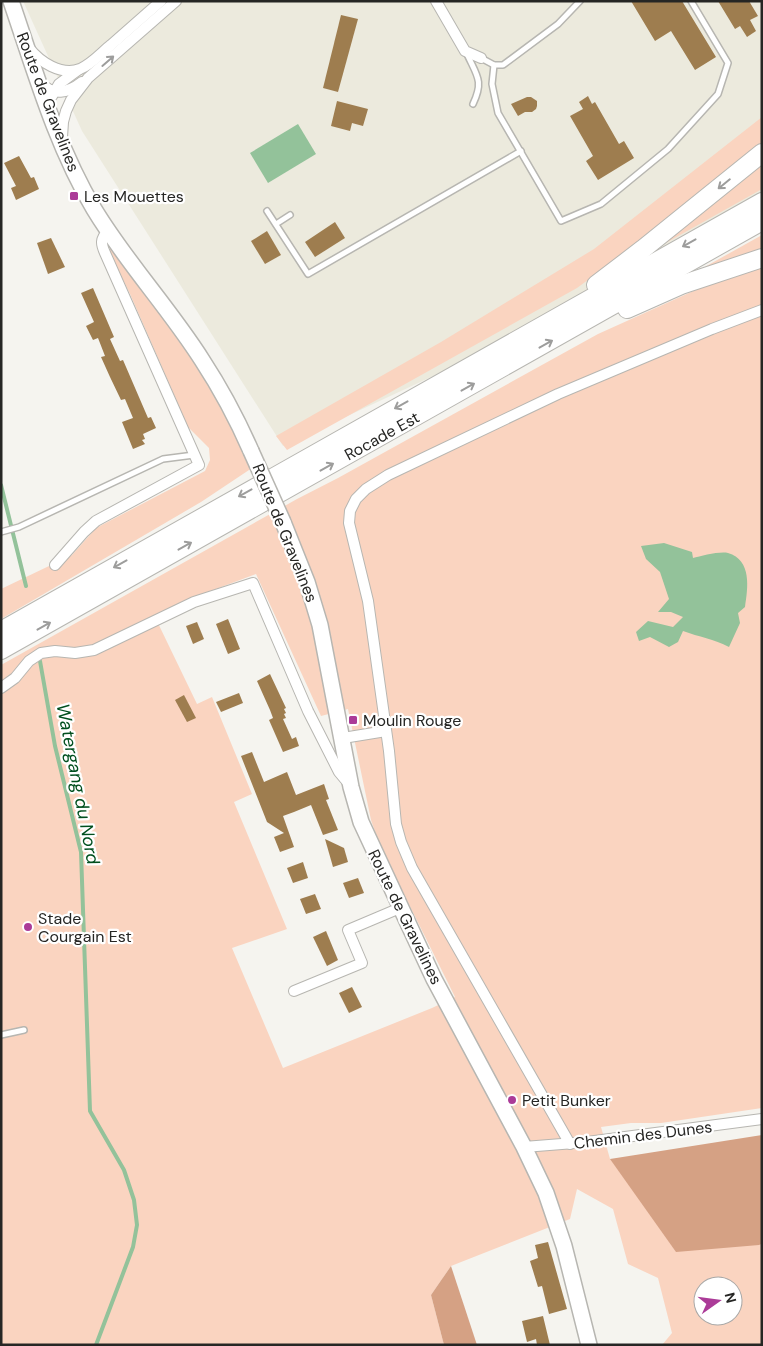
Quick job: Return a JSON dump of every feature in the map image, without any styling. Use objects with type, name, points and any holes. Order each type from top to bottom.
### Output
[{"type":"highway","points":[[505,347],[633,257],[762,153]]},
{"type":"highway","name":"Rocade Est","points":[[1,631],[762,202]]},
{"type":"highway","name":"Rocade Est","points":[[1,650],[762,221]]},
{"type":"highway","points":[[594,316],[625,310],[682,285],[762,258]]},
{"type":"main road","name":"Route de Gravelines","points":[[11,1],[63,146],[89,201],[108,231],[202,359],[232,411],[283,522],[304,572],[318,614],[352,787],[364,830],[449,1008],[524,1147],[546,1193],[556,1219],[589,1345]]},
{"type":"street","points":[[50,112],[54,92],[59,84],[93,60],[161,1]]},
{"type":"street","points":[[37,77],[45,88],[54,92],[70,90],[88,78],[176,1]]},
{"type":"street","points":[[436,1],[465,51],[481,58]]},
{"type":"street","points":[[26,44],[40,60],[50,66],[64,70],[79,69]]},
{"type":"street","points":[[63,146],[62,127],[66,111],[71,100],[88,78]]},
{"type":"street","points":[[55,565],[96,521],[199,465],[105,253],[102,238],[108,231]]},
{"type":"street","points":[[570,1144],[408,861],[396,824],[386,731],[368,601],[349,523],[350,511],[356,499],[372,485],[388,475],[558,394],[762,310]]},
{"type":"street","points":[[1,688],[15,678],[29,661],[41,653],[55,650],[75,653],[94,650],[194,602],[253,583],[324,744],[339,772],[352,787]]},
{"type":"street","points":[[343,738],[386,731]]},
{"type":"street","points":[[294,991],[362,963],[348,930],[400,908]]},
{"type":"street","name":"Chemin des Dunes","points":[[524,1147],[570,1144],[762,1119]]},
{"type":"lane","points":[[481,58],[494,65],[503,65],[558,24],[580,1]]},
{"type":"lane","points":[[494,65],[492,84],[498,113],[561,221],[600,204],[668,149],[718,94],[728,63],[691,1]]},
{"type":"lane","points":[[465,51],[480,82],[479,92],[473,104]]},
{"type":"lane","points":[[267,211],[308,274],[521,152]]},
{"type":"lane","points":[[276,224],[290,215]]},
{"type":"lane","points":[[3,532],[19,527],[163,459],[194,455]]},
{"type":"lane","points":[[1,1035],[24,1030]]},
{"type":"shaded area","points":[[23,1],[762,1],[762,223],[283,446],[82,131]]},
{"type":"shaded area","points":[[762,117],[762,146],[637,244],[577,288],[287,450],[276,436],[441,342],[594,249]]},
{"type":"shaded area","points":[[298,124],[316,154],[268,183],[250,153]]},
{"type":"shaded area","points":[[762,159],[762,189],[648,253]]},
{"type":"shaded area","points":[[762,235],[762,251],[685,278]]},
{"type":"shaded area","points":[[110,248],[189,353],[220,406],[252,468],[201,502],[1,619],[1,589],[72,555],[96,528],[205,471],[210,460],[209,448],[188,427],[130,294],[110,254]]},
{"type":"shaded area","points":[[762,267],[762,1108],[661,1123],[631,1123],[601,1127],[610,1159],[759,1245],[762,1244],[762,1345],[662,1345],[672,1333],[658,1278],[628,1264],[613,1209],[577,1189],[570,1219],[451,1266],[431,1295],[444,1345],[1,1345],[1,665],[297,499],[598,334],[700,288]],"holes":[[[256,574],[321,716],[348,709],[371,820],[380,846],[455,997],[283,1068],[232,948],[287,929],[234,802],[252,794],[212,697],[197,704],[155,617],[189,599]]]},
{"type":"shaded area","points":[[664,543],[692,552],[693,558],[710,554],[728,553],[736,557],[745,568],[747,583],[745,607],[738,613],[740,623],[729,647],[683,631],[678,642],[669,647],[650,637],[639,641],[636,632],[648,621],[673,627],[683,617],[671,612],[658,612],[669,599],[660,572],[646,559],[641,546]]},
{"type":"shaded area","points":[[762,1135],[762,1244],[759,1245],[676,1252],[610,1159]]},
{"type":"shaded area","points":[[451,1266],[477,1345],[444,1345],[431,1295]]},
{"type":"building","points":[[631,1],[682,1],[716,57],[695,70],[671,31],[655,41]]},
{"type":"building","points":[[718,1],[749,1],[758,16],[750,20],[756,31],[747,37],[740,26],[735,29]]},
{"type":"building","points":[[341,15],[358,19],[338,92],[323,88]]},
{"type":"building","points":[[588,96],[592,104],[595,102],[619,144],[624,141],[634,158],[598,180],[586,161],[593,156],[570,116],[583,109],[579,102]]},
{"type":"building","points":[[527,97],[537,101],[536,109],[518,116],[511,104]]},
{"type":"building","points":[[337,101],[368,109],[363,126],[352,123],[350,131],[331,126]]},
{"type":"building","points":[[19,156],[31,178],[34,177],[39,189],[16,200],[11,188],[16,186],[4,163]]},
{"type":"building","points":[[335,222],[345,238],[315,257],[305,242]]},
{"type":"building","points":[[267,231],[281,255],[265,264],[251,241]]},
{"type":"building","points":[[51,238],[65,267],[48,274],[37,243]]},
{"type":"building","points":[[93,288],[114,337],[110,339],[120,361],[123,360],[148,418],[151,417],[156,428],[143,434],[145,439],[142,440],[145,444],[133,449],[122,422],[133,418],[125,399],[121,400],[101,357],[105,356],[98,338],[93,340],[86,326],[94,322],[81,293]]},
{"type":"building","points":[[228,619],[240,649],[228,654],[216,624]]},
{"type":"building","points":[[197,622],[204,639],[193,644],[186,626]]},
{"type":"building","points":[[270,674],[286,708],[284,709],[286,713],[284,714],[286,718],[283,719],[292,739],[296,737],[299,746],[283,752],[269,720],[273,718],[257,681]]},
{"type":"building","points":[[239,693],[243,703],[221,712],[216,702]]},
{"type":"building","points":[[184,695],[196,718],[187,722],[175,700]]},
{"type":"building","points":[[252,752],[264,782],[287,772],[296,795],[324,784],[329,799],[326,800],[338,830],[323,835],[311,805],[283,816],[294,847],[280,852],[274,837],[284,833],[267,822],[241,756]]},
{"type":"building","points":[[325,839],[344,848],[348,862],[333,867]]},
{"type":"building","points":[[303,862],[308,878],[293,883],[287,868]]},
{"type":"building","points":[[358,878],[364,893],[349,898],[343,883]]},
{"type":"building","points":[[315,894],[321,909],[306,914],[300,899]]},
{"type":"building","points":[[326,931],[338,960],[327,966],[313,937]]},
{"type":"building","points":[[352,987],[362,1007],[349,1013],[339,993]]},
{"type":"building","points":[[548,1242],[567,1309],[549,1314],[542,1286],[538,1287],[530,1261],[538,1258],[535,1245]]},
{"type":"building","points":[[543,1316],[550,1345],[537,1345],[536,1339],[527,1342],[522,1321]]},
{"type":"waterway","name":"Watergang du Nord","points":[[1,485],[26,586]]},
{"type":"waterway","name":"Watergang du Nord","points":[[40,661],[55,746],[81,852],[90,1111],[124,1170],[134,1200],[137,1225],[133,1247],[96,1345]]},
{"type":"place","name":"Les Mouettes","points":[[74,196]]},
{"type":"place","name":"Moulin Rouge","points":[[353,720]]},
{"type":"place","name":"Stade Courgain Est","points":[[28,927]]},
{"type":"place","name":"Petit Bunker","points":[[512,1100]]}]
